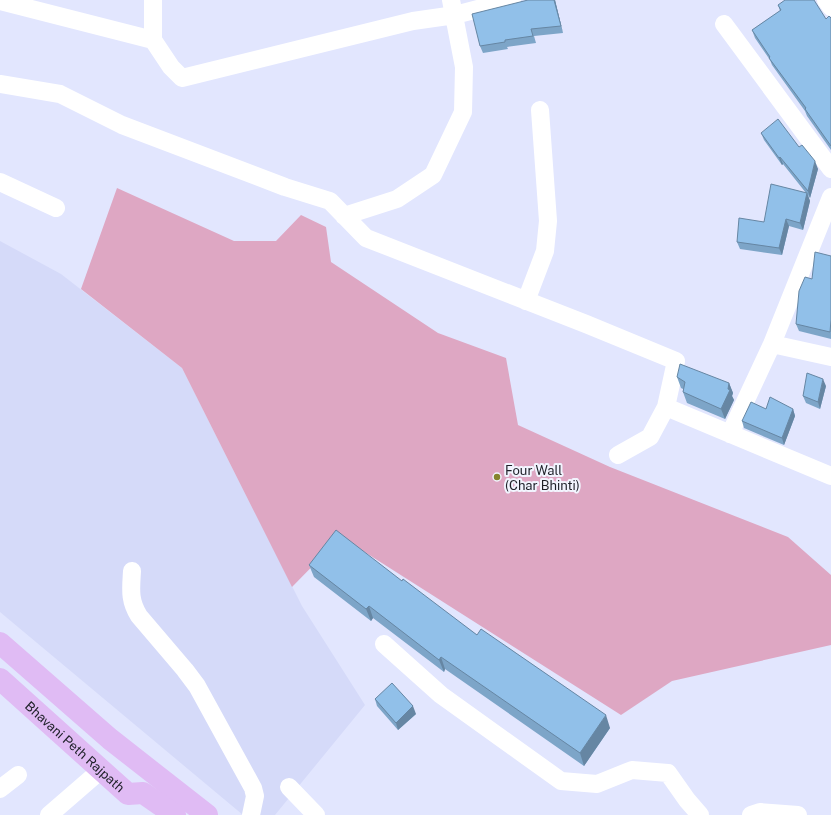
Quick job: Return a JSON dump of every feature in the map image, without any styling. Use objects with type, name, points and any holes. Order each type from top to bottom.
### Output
[{"type":"main road","points":[[0,643],[110,739],[207,815]]},
{"type":"main road","points":[[0,662],[115,759],[143,793]]},
{"type":"main road","name":"Bhavani Peth Rajpath","points":[[0,679],[128,794],[143,793],[175,815]]},
{"type":"street","points":[[154,0],[153,40],[171,67],[182,78],[413,21],[453,7],[512,0]]},
{"type":"street","points":[[826,0],[831,7]]},
{"type":"street","points":[[0,1],[153,40]]},
{"type":"street","points":[[344,216],[397,199],[433,175],[463,112],[464,67],[453,7]]},
{"type":"street","points":[[724,24],[831,168]]},
{"type":"street","points":[[0,84],[60,94],[122,125],[284,187],[330,201],[366,238],[676,361],[666,406],[650,436],[618,455]]},
{"type":"street","points":[[526,301],[545,251],[548,221],[540,110]]},
{"type":"street","points":[[0,182],[56,208]]},
{"type":"street","points":[[730,434],[772,344],[831,197]]},
{"type":"street","points":[[772,344],[831,357]]},
{"type":"street","points":[[666,406],[831,476]]},
{"type":"street","points":[[132,571],[131,595],[133,606],[139,616],[197,686],[253,788],[255,796],[251,815]]},
{"type":"street","points":[[384,644],[441,695],[561,781],[597,784],[632,770],[668,773],[687,800],[700,815]]},
{"type":"street","points":[[49,815],[101,770]]},
{"type":"street","points":[[0,789],[18,775]]},
{"type":"street","points":[[289,787],[316,815]]},
{"type":"street","points":[[752,815],[760,812],[798,815]]},
{"type":"shaded area","points":[[117,188],[234,241],[276,241],[301,215],[326,227],[331,262],[438,333],[506,358],[518,425],[610,467],[788,537],[831,575],[831,645],[672,681],[621,715],[341,537],[292,587],[182,368],[81,289]]},
{"type":"shaded area","points":[[0,241],[61,274],[182,368],[302,606],[365,705],[275,815],[243,815],[0,612]]},
{"type":"building","points":[[528,0],[554,0],[561,26],[531,29],[533,36],[505,40],[505,42],[480,46],[472,14]]},
{"type":"building","points":[[785,0],[814,0],[826,19],[829,16],[831,18],[831,146],[805,109],[806,108],[769,58],[770,57],[752,30],[781,10],[778,5]]},
{"type":"building","points":[[778,119],[799,147],[802,145],[815,161],[808,191],[780,157],[779,158],[761,133]]},
{"type":"building","points":[[771,184],[807,193],[800,223],[786,219],[779,248],[737,242],[739,218],[764,222]]},
{"type":"building","points":[[815,252],[831,256],[830,332],[796,324],[799,291],[805,277],[812,279]]},
{"type":"building","points":[[680,364],[729,383],[728,389],[730,390],[721,409],[683,392],[685,382],[677,377]]},
{"type":"building","points":[[807,373],[823,379],[818,402],[803,396]]},
{"type":"building","points":[[770,397],[793,409],[782,438],[742,421],[751,402],[766,409]]},
{"type":"building","points":[[336,530],[402,581],[403,579],[477,635],[481,629],[606,715],[580,753],[441,657],[439,660],[369,606],[366,609],[309,565]]},
{"type":"building","points":[[392,683],[413,706],[396,723],[375,699]]},
{"type":"place","name":"Four Wall (Char Bhinti)","points":[[497,477]]}]
